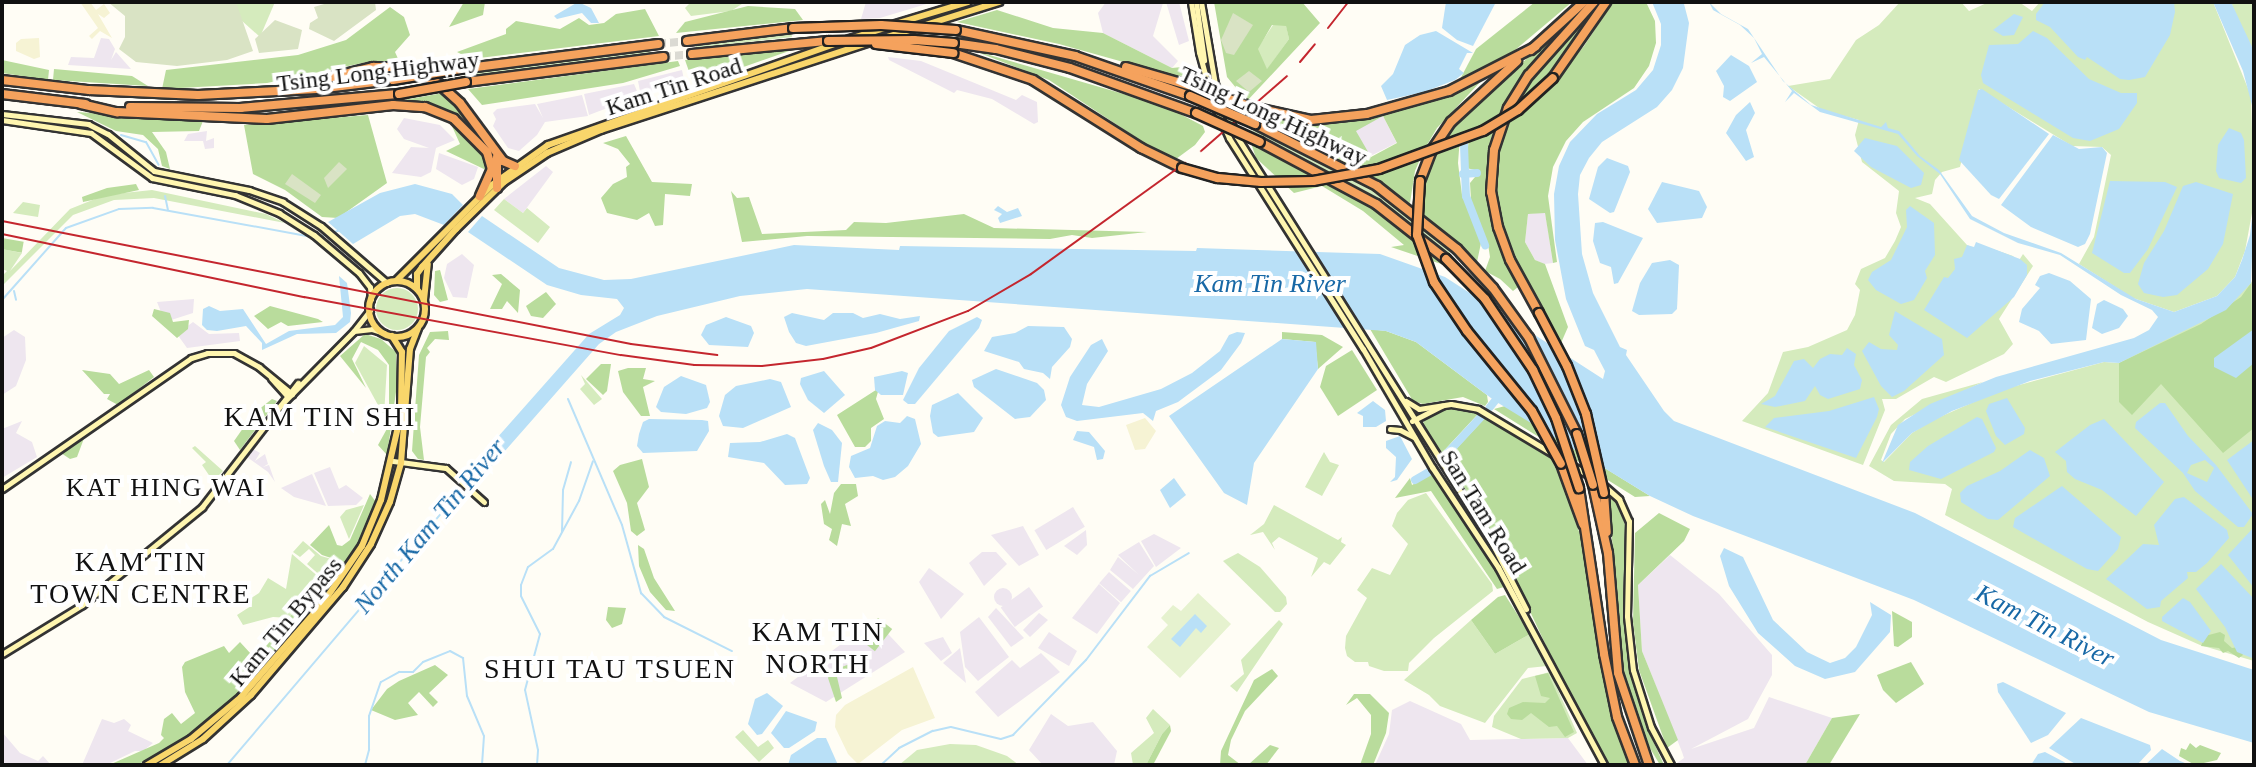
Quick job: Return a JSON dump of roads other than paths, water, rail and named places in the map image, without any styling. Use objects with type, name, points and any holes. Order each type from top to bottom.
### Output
[{"type":"highway","points":[[1578,500],[1539,421],[1453,313],[1430,274],[1416,223],[1420,181],[1432,150],[1451,122],[1479,93],[1584,2]]},
{"type":"highway","points":[[1594,2],[1529,75],[1508,108],[1494,150],[1491,192],[1498,227],[1510,260],[1567,366],[1586,414],[1608,553],[1618,673],[1649,765]]},
{"type":"highway","points":[[954,48],[1033,80],[1141,148],[1182,168],[1218,178],[1261,182],[1313,181],[1379,169],[1483,131],[1518,110],[1553,78],[1606,2]]},
{"type":"highway","name":"Tsing Long Highway","points":[[687,41],[793,28],[881,25],[956,30],[1101,64],[1190,96],[1255,124],[1377,186],[1457,249],[1493,288],[1539,354],[1574,426],[1600,496]]},
{"type":"highway","name":"Tsing Long Highway","points":[[692,54],[828,41],[914,40],[954,48],[996,49],[1070,68],[1196,113],[1260,142],[1365,197],[1446,259],[1485,299],[1533,370],[1556,418],[1588,540],[1604,654],[1617,717],[1635,765]]},
{"type":"highway","name":"Tsing Long Highway","points":[[2,80],[134,93],[256,94],[393,80],[658,44]]},
{"type":"highway","points":[[1101,64],[1119,65],[1252,107],[1311,120],[1367,114],[1449,91],[1535,47]]},
{"type":"highway","name":"Tsing Long Highway","points":[[2,94],[81,104],[241,108],[399,94],[466,82],[663,57]]},
{"type":"highway","points":[[256,94],[373,67],[410,69],[448,91],[467,111],[503,161],[515,166]]},
{"type":"highway","points":[[81,104],[117,112],[267,119],[393,105],[425,107],[454,119],[487,152],[492,169],[480,196]]},
{"type":"highway","points":[[495,151],[499,178],[497,188]]},
{"type":"main road","name":"Kam Tin Road","points":[[417,289],[417,274],[467,209],[499,178],[557,141],[968,2]]},
{"type":"main road","name":"Kam Tin Road","points":[[396,281],[497,188],[563,145],[999,2]]},
{"type":"main road","points":[[1196,2],[1204,69]]},
{"type":"main road","points":[[1196,2],[1204,69],[1215,107],[1231,142],[1411,419]]},
{"type":"main road","points":[[1196,2],[1221,104],[1256,172],[1402,398],[1411,419]]},
{"type":"main road","points":[[692,93],[707,96]]},
{"type":"main road","points":[[2,114],[93,126],[113,137],[154,171],[258,192],[311,218],[387,283]]},
{"type":"main road","points":[[2,120],[91,133],[152,178],[235,195],[279,213],[310,231],[368,284],[374,324],[388,335]]},
{"type":"main road","points":[[353,332],[372,329],[388,335],[405,335],[418,328],[425,312],[426,268],[437,250]]},
{"type":"main road","points":[[371,299],[387,283],[396,281],[417,289],[424,300]]},
{"type":"main road","points":[[2,654],[82,605],[202,507],[277,408],[353,332],[370,310]]},
{"type":"main road","name":"Kam Tin Bypass","points":[[161,765],[203,739],[244,703],[343,587],[377,532],[401,463],[410,349],[418,328]]},
{"type":"main road","name":"Kam Tin Bypass","points":[[147,765],[217,720],[323,603],[362,546],[393,461],[403,365],[402,352],[388,335]]},
{"type":"main road","points":[[2,489],[191,358],[207,353],[234,353],[278,381],[289,395]]},
{"type":"main road","points":[[271,377],[289,395]]},
{"type":"main road","points":[[278,381],[300,382]]},
{"type":"main road","points":[[1402,398],[1415,408],[1445,405],[1471,407],[1492,416],[1606,486],[1623,506],[1630,528],[1627,616],[1633,670],[1651,727],[1671,765]]},
{"type":"main road","points":[[1411,419],[1445,405]]},
{"type":"main road","points":[[1411,419],[1427,408]]},
{"type":"main road","name":"San Tam Road","points":[[1411,419],[1417,441],[1531,623]]},
{"type":"main road","name":"San Tam Road","points":[[1411,419],[1505,563],[1531,623],[1604,765]]},
{"type":"main road","points":[[1390,429],[1408,433],[1417,441]]},
{"type":"main road","points":[[1429,461],[1431,449]]},
{"type":"main road","points":[[393,461],[443,467],[484,502]]},
{"type":"water","points":[[578,2],[591,8],[599,23],[591,23],[582,13],[557,19],[554,16]]},
{"type":"water","points":[[1446,2],[1496,2],[1473,46],[1457,40],[1442,28]]},
{"type":"water","name":"Kam Tin River","points":[[1652,2],[1684,4],[1689,23],[1683,68],[1672,90],[1657,107],[1602,142],[1580,175],[1578,194],[1582,254],[1593,293],[1620,347],[1627,350],[1626,355],[1664,411],[1674,421],[1915,513],[2161,640],[2254,670],[2254,743],[2149,712],[1914,600],[1693,516],[1650,496],[1495,401],[1416,342],[1386,331],[807,289],[740,296],[657,316],[616,332],[599,344],[476,484],[465,474],[589,334],[620,315],[624,308],[617,299],[581,295],[547,285],[468,232],[482,216],[559,268],[604,280],[631,279],[794,245],[899,250],[900,246],[1196,251],[1197,248],[1380,254],[1445,277],[1603,379],[1605,371],[1594,350],[1585,346],[1566,299],[1555,240],[1554,194],[1559,166],[1570,142],[1597,114],[1636,90],[1653,70],[1661,45],[1661,24]]},
{"type":"water","points":[[1709,2],[1721,14],[1748,29],[1780,76],[1764,57],[1751,63],[1762,54],[1754,38],[1740,25],[1713,10]]},
{"type":"water","points":[[2045,2],[2174,2],[2175,12],[2170,35],[2145,77],[2129,80],[2120,79],[2087,57],[2085,60],[2078,57],[2050,27],[2036,20],[2036,14]]},
{"type":"water","points":[[2213,2],[2231,2],[2254,51],[2254,113],[2243,71]]},
{"type":"water","points":[[2014,14],[2023,17],[2014,35],[2003,36],[1993,30]]},
{"type":"water","points":[[1436,31],[1473,53],[1467,53],[1459,69],[1464,73],[1455,80],[1424,92],[1387,100],[1381,86],[1393,74],[1405,45],[1420,35]]},
{"type":"water","points":[[2033,31],[2047,38],[2089,79],[2121,93],[2137,93],[2137,103],[2119,129],[2090,141],[2073,138],[1983,83],[1981,75],[1989,45],[2018,44]]},
{"type":"water","points":[[1731,55],[1749,66],[1757,82],[1730,101],[1723,97],[1724,86],[1716,71]]},
{"type":"water","points":[[1786,83],[1811,105],[1881,127],[1886,122],[1888,128],[1899,131],[1920,156],[1939,170],[1972,216],[2004,233],[2061,253],[2136,299],[2174,312],[2217,296],[2235,277],[2250,235],[2254,202],[2251,283],[2226,310],[2119,363],[2104,362],[2030,381],[1952,411],[1912,433],[1882,463],[1898,425],[1930,404],[1996,377],[2134,338],[2149,330],[2158,317],[2152,310],[2121,295],[2060,255],[2018,243],[1970,219],[1940,174],[1917,156],[1898,134],[1820,112],[1794,93],[1785,102],[1792,91]]},
{"type":"water","points":[[1982,89],[2049,134],[1999,199],[1991,195],[1959,160],[1978,90]]},
{"type":"water","points":[[1750,102],[1755,113],[1746,130],[1754,157],[1746,161],[1726,133],[1736,115]]},
{"type":"water","points":[[2229,128],[2241,133],[2244,140],[2246,178],[2241,183],[2219,178],[2216,171],[2218,145]]},
{"type":"water","points":[[2053,135],[2079,149],[2102,147],[2107,153],[2090,234],[2085,244],[2078,247],[2031,227],[2001,205]]},
{"type":"water","points":[[1865,138],[1897,146],[1924,173],[1921,185],[1911,188],[1871,167],[1854,151]]},
{"type":"water","points":[[1607,158],[1628,166],[1630,172],[1614,212],[1610,213],[1589,199],[1598,167]]},
{"type":"water","points":[[2110,181],[2165,182],[2177,187],[2148,249],[2130,273],[2124,273],[2092,253]]},
{"type":"water","points":[[1662,182],[1699,191],[1707,207],[1702,218],[1657,223],[1648,209]]},
{"type":"water","points":[[2196,182],[2233,194],[2223,244],[2208,269],[2177,295],[2163,297],[2144,293],[2138,284],[2144,263],[2164,231],[2183,186]]},
{"type":"water","points":[[415,184],[452,194],[463,205],[444,225],[415,214],[400,216],[353,244],[328,222],[380,193]]},
{"type":"water","points":[[998,206],[1007,212],[1018,208],[1022,216],[1000,223],[998,218],[1002,214],[994,210]]},
{"type":"water","points":[[1910,206],[1934,223],[1935,255],[1925,271],[1927,278],[1914,300],[1901,304],[1876,290],[1868,280],[1872,272],[1891,260],[1907,227],[1906,210]]},
{"type":"water","points":[[1603,222],[1643,238],[1618,283],[1614,284],[1611,267],[1600,263],[1593,241],[1595,223]]},
{"type":"water","points":[[1976,242],[2020,259],[2027,265],[2027,275],[2014,297],[1967,338],[1924,310],[1944,277],[1948,278],[1955,269],[1954,259],[1962,257],[1967,245],[1974,247]]},
{"type":"water","points":[[1670,260],[1679,265],[1677,309],[1672,314],[1639,315],[1632,311],[1640,283],[1652,263]]},
{"type":"water","points":[[2049,273],[2070,281],[2091,299],[2086,340],[2051,344],[2039,331],[2019,322],[2022,309],[2040,288],[2035,285],[2040,276]]},
{"type":"water","points":[[339,276],[347,283],[351,313],[350,322],[336,333],[297,334],[262,350],[262,343],[246,326],[217,331],[207,330],[202,325],[203,309],[209,306],[220,311],[243,309],[266,344],[289,331],[335,325],[343,317]]},
{"type":"water","points":[[2104,300],[2123,309],[2128,316],[2119,328],[2102,334],[2092,328],[2097,304]]},
{"type":"water","points":[[1895,311],[1942,339],[1944,355],[1904,391],[1892,397],[1881,386],[1862,351],[1869,342],[1881,349],[1897,350],[1898,345],[1889,335]]},
{"type":"water","points":[[792,313],[824,320],[833,313],[853,313],[863,318],[880,314],[900,319],[920,316],[919,321],[876,333],[806,346],[796,343],[789,332],[784,317]]},
{"type":"water","points":[[726,317],[751,326],[754,333],[748,347],[709,345],[701,335],[706,325]]},
{"type":"water","points":[[977,317],[982,320],[979,328],[915,404],[903,400],[919,368],[949,331]]},
{"type":"water","points":[[1028,326],[1064,327],[1072,339],[1070,347],[1052,367],[1050,379],[1043,373],[1024,369],[1019,362],[984,351],[992,337],[1015,333]]},
{"type":"water","points":[[2254,329],[2254,363],[2236,378],[2214,367],[2214,358]]},
{"type":"water","points":[[1245,333],[1221,370],[1178,402],[1156,411],[1153,421],[1143,413],[1077,421],[1066,417],[1061,405],[1070,377],[1091,345],[1102,339],[1108,351],[1087,384],[1082,405],[1099,407],[1161,389],[1192,373],[1220,351],[1229,335]]},
{"type":"water","points":[[1282,339],[1316,342],[1318,369],[1254,463],[1247,505],[1224,493],[1169,416]]},
{"type":"water","points":[[1847,348],[1856,354],[1854,365],[1862,380],[1860,389],[1828,399],[1820,395],[1815,386],[1805,401],[1775,407],[1761,404],[1775,396],[1794,361],[1804,359],[1813,368],[1820,359],[1830,354],[1842,355]]},
{"type":"water","points":[[996,369],[1037,383],[1044,390],[1046,400],[1030,417],[1015,419],[974,387],[972,380]]},
{"type":"water","points":[[824,371],[845,395],[824,413],[808,400],[800,384],[801,378]]},
{"type":"water","points":[[902,371],[908,373],[903,395],[881,395],[875,390],[874,377]]},
{"type":"water","points":[[681,376],[706,385],[710,402],[707,408],[686,414],[661,412],[656,407],[664,387]]},
{"type":"water","points":[[770,379],[781,382],[791,407],[743,428],[723,426],[719,416],[725,395],[736,386]]},
{"type":"water","points":[[958,393],[983,418],[974,432],[938,437],[933,433],[932,405]]},
{"type":"water","points":[[1874,397],[1879,409],[1877,417],[1856,458],[1765,427],[1774,418],[1829,411]]},
{"type":"water","points":[[2007,398],[2025,428],[2024,434],[2005,445],[1996,436],[1986,411],[1989,404]]},
{"type":"water","points":[[1373,401],[1385,410],[1386,421],[1376,427],[1363,427],[1363,416],[1357,413]]},
{"type":"water","points":[[2160,403],[2165,403],[2188,436],[2216,465],[2253,514],[2244,527],[2238,527],[2195,491],[2183,473],[2135,428],[2136,422]],"holes":[[[2205,460],[2214,468],[2207,482],[2187,473],[2191,465]]]},
{"type":"water","points":[[907,416],[915,419],[921,444],[908,466],[895,477],[883,480],[873,476],[855,478],[849,467],[851,456],[870,448],[877,426],[885,421],[900,423]]},
{"type":"water","points":[[1977,417],[1982,419],[1996,448],[1994,452],[1941,479],[1909,470],[1910,462],[1928,446]]},
{"type":"water","points":[[649,419],[708,421],[709,431],[697,451],[643,453],[637,446],[639,434],[643,422]]},
{"type":"water","points":[[2104,419],[2164,482],[2136,516],[2102,490],[2075,479],[2067,472],[2066,461],[2055,452],[2090,425]]},
{"type":"water","points":[[818,423],[832,430],[842,443],[838,482],[831,482],[824,466],[813,430]]},
{"type":"water","points":[[1077,431],[1089,432],[1105,451],[1103,459],[1097,460],[1094,447],[1073,440]]},
{"type":"water","points":[[787,434],[795,438],[810,478],[807,484],[785,485],[764,463],[728,457],[730,443],[760,442]]},
{"type":"water","points":[[1400,436],[1412,459],[1397,480],[1390,482],[1395,477],[1396,457],[1386,448],[1386,441]]},
{"type":"water","points":[[2254,440],[2254,501],[2227,460]]},
{"type":"water","points":[[2030,450],[2044,458],[2050,476],[1998,520],[1988,519],[1961,502],[1960,493],[1967,486],[2000,471]]},
{"type":"water","points":[[1174,478],[1186,495],[1170,508],[1160,490]]},
{"type":"water","points":[[2062,486],[2121,537],[2118,549],[2098,571],[2087,569],[2013,527],[2015,518]]},
{"type":"water","points":[[2184,497],[2227,530],[2229,538],[2196,572],[2187,572],[2188,578],[2161,601],[2160,607],[2147,609],[2106,579],[2143,544],[2159,545],[2154,525],[2175,499]]},
{"type":"water","points":[[2254,527],[2254,588],[2228,555]]},
{"type":"water","points":[[1724,548],[1743,557],[1773,620],[1807,652],[1830,663],[1845,658],[1856,647],[1872,615],[1870,602],[1891,615],[1890,632],[1855,672],[1825,679],[1795,666],[1758,633],[1729,586],[1720,556]]},
{"type":"water","points":[[2221,564],[2254,599],[2252,658],[2237,652],[2225,627],[2196,589]]},
{"type":"water","points":[[2183,598],[2190,602],[2211,631],[2203,643],[2162,621],[2162,617]]},
{"type":"water","points":[[1195,614],[1207,626],[1201,633],[1196,628],[1180,647],[1171,639]]},
{"type":"water","points":[[2003,682],[2066,713],[2048,735],[2031,743],[1998,692],[1997,684]]},
{"type":"water","points":[[767,693],[783,706],[762,734],[757,735],[748,724],[755,699]]},
{"type":"water","points":[[786,711],[817,722],[815,731],[789,748],[784,748],[771,733]]},
{"type":"water","points":[[2081,718],[2150,745],[2151,750],[2137,765],[2077,765],[2049,748]]},
{"type":"water","points":[[817,738],[826,738],[838,765],[788,765],[791,755]]},
{"type":"water","points":[[2162,749],[2180,761],[2190,765],[2145,765]]},
{"type":"water","points":[[2045,752],[2068,765],[2031,765],[2038,754]]},
{"type":"waterway","points":[[121,135],[146,142],[159,165]]},
{"type":"waterway","points":[[1464,145],[1466,196],[1485,245]]},
{"type":"waterway","points":[[1463,174],[1477,173]]},
{"type":"waterway","points":[[165,196],[168,210]]},
{"type":"waterway","points":[[2,300],[66,228],[119,209],[153,208],[313,237]]},
{"type":"waterway","points":[[319,237],[340,230]]},
{"type":"waterway","points":[[14,291],[16,300]]},
{"type":"waterway","points":[[1490,407],[1502,392]]},
{"type":"waterway","points":[[568,399],[622,525],[641,593],[664,617],[732,651]]},
{"type":"waterway","points":[[1441,460],[1481,417]]},
{"type":"waterway","points":[[537,765],[538,750],[525,690],[540,634],[521,596],[521,585],[528,567],[553,549],[579,501],[593,461]]},
{"type":"waterway","points":[[562,532],[563,490],[571,462]]},
{"type":"waterway","points":[[1415,480],[1429,472]]},
{"type":"waterway","name":"North Kam Tin River","points":[[227,765],[471,478]]},
{"type":"waterway","points":[[881,765],[899,748],[933,731],[951,727],[1001,739],[1013,735],[1086,660],[1150,576],[1189,553]]},
{"type":"waterway","points":[[365,765],[369,750],[369,716],[381,682],[399,672],[413,672],[423,662],[450,651],[463,658],[467,696],[484,736],[482,765]]},
{"type":"tunnel","points":[[658,44],[687,41]]},
{"type":"tunnel","points":[[663,57],[692,54]]},
{"type":"railway","points":[[1328,28],[1348,2]]},
{"type":"railway","points":[[1300,62],[1315,44]]},
{"type":"railway","points":[[1201,151],[1287,76]]},
{"type":"railway","points":[[2,234],[304,297],[621,355],[694,365],[762,366],[823,359],[871,348],[968,311],[1031,274],[1185,163]]},
{"type":"railway","points":[[2,221],[631,344],[717,355]]},
{"type":"district","name":"KAM TIN SHI","points":[[320,417]]},
{"type":"district","name":"KAT HING WAI","points":[[166,488]]},
{"type":"district","name":"KAM TIN TOWN CENTRE","points":[[141,578]]},
{"type":"district","name":"KAM TIN NORTH","points":[[818,648]]},
{"type":"district","name":"SHUI TAU TSUEN","points":[[610,669]]}]
